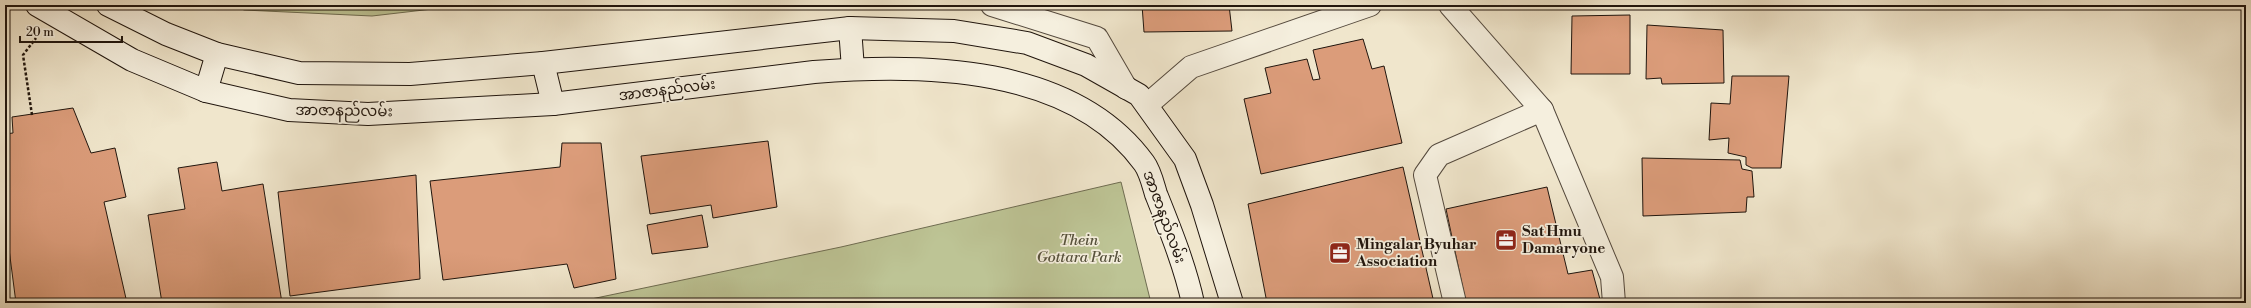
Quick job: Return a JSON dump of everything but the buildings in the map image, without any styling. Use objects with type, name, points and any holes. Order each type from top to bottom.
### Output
[{"type":"main road","points":[[108,5],[166,34],[217,54],[299,73],[410,74],[543,63],[850,28],[882,27],[954,31],[1027,44],[1086,64],[1139,95],[1147,105],[1185,159],[1202,205],[1232,303]]},
{"type":"main road","points":[[992,5],[1097,38],[1126,88]]},
{"type":"main road","points":[[1147,105],[1191,67],[1370,5]]},
{"type":"main road","points":[[1450,5],[1542,110],[1612,277],[1614,303]]},
{"type":"main road","name":"အာဇာနည်လမ်း","points":[[45,10],[132,60],[206,91],[289,110],[368,114],[553,104],[814,72],[853,69],[933,69],[1024,84],[1089,111],[1120,135],[1145,164],[1168,224],[1193,303]]},
{"type":"main road","points":[[850,28],[853,69]]},
{"type":"main road","points":[[206,91],[217,54]]},
{"type":"main road","points":[[543,63],[553,104]]},
{"type":"main road","points":[[1455,303],[1425,175],[1439,155],[1542,110]]},
{"type":"path","points":[[32,115],[23,55],[45,10]]},
{"type":"green space","points":[[234,5],[467,5],[372,16],[244,10]]},
{"type":"green space","name":"Thein Gottara Park","points":[[1121,182],[1151,303],[572,303],[841,247]]},
{"type":"place","name":"Sat Hmu Damaryone","points":[[1506,240]]},
{"type":"place","name":"Mingalar Byuhar Association","points":[[1340,253]]}]
